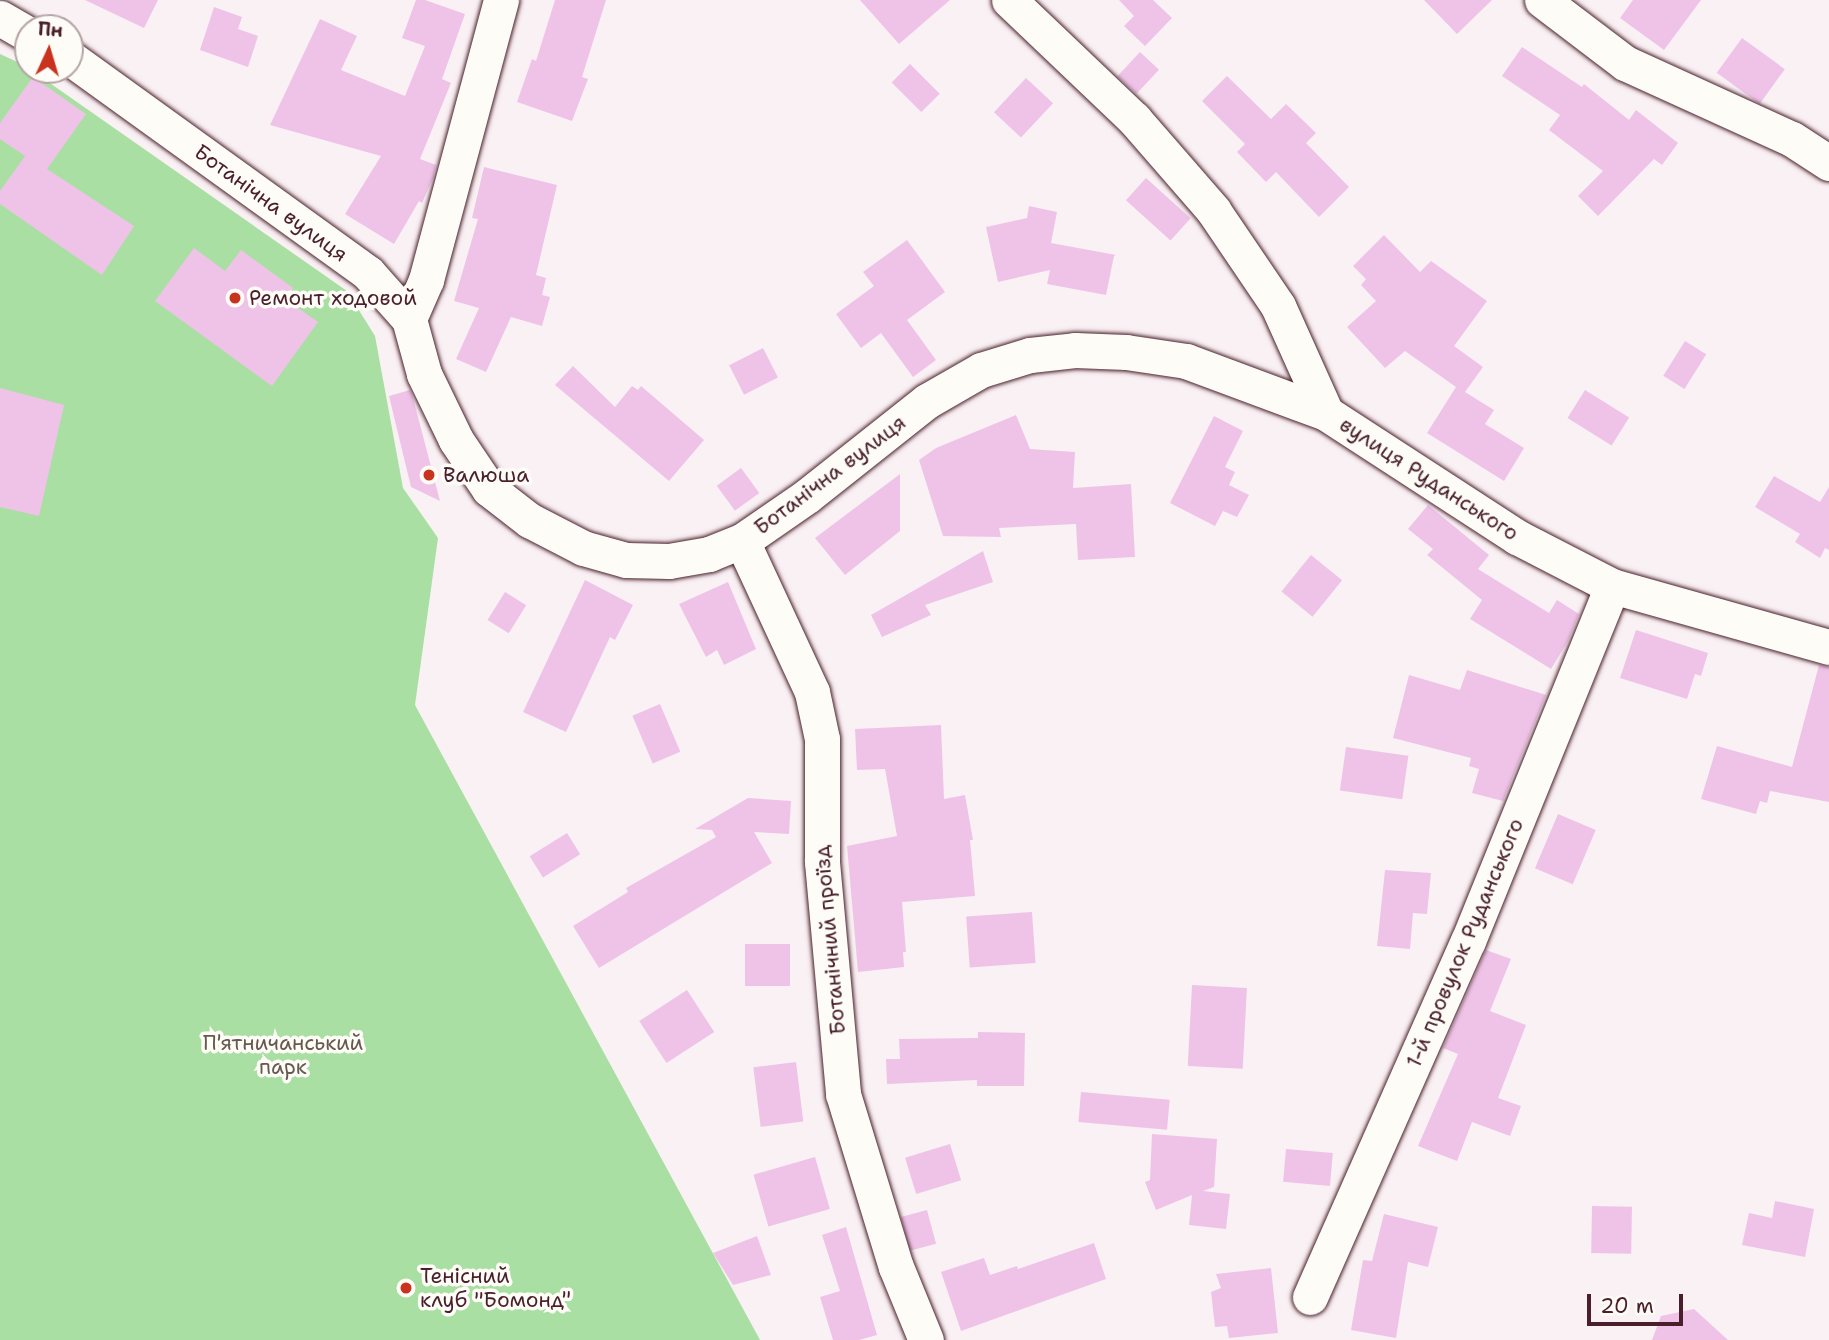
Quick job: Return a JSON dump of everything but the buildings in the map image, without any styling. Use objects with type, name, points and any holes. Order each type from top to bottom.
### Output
[{"type":"street","points":[[0,6],[2,0]]},
{"type":"street","points":[[409,319],[426,280],[501,0]]},
{"type":"street","name":"вулиця Руданського","points":[[1009,0],[1134,120],[1213,210],[1278,306],[1326,413],[1517,537],[1612,586],[1829,647]]},
{"type":"street","points":[[1542,0],[1626,63],[1793,139],[1829,163]]},
{"type":"street","name":"Ботанічна вулиця","points":[[84,68],[368,273],[409,319],[424,374],[456,440],[489,489],[529,520],[583,548],[626,560],[669,561],[709,554],[742,541],[807,496],[928,401],[981,370],[1030,355],[1075,350],[1126,352],[1186,360],[1326,413]]},
{"type":"street","name":"Ботанічний проїзд","points":[[742,541],[812,692],[822,739],[822,862],[843,1094],[896,1267],[926,1340]]},
{"type":"street","name":"1-й провулок Руданського","points":[[1310,1297],[1468,941],[1612,586]]},
{"type":"green space","name":"П'ятничанський парк","points":[[0,54],[14,60],[14,84],[51,84],[347,291],[375,336],[403,488],[438,538],[415,705],[760,1340],[0,1340]]},
{"type":"place","name":"Ремонт ходовой","points":[[235,298]]},
{"type":"place","name":"Валюша","points":[[429,475]]},
{"type":"place","name":"Тенісний клуб \"Бомонд\"","points":[[406,1288]]}]
